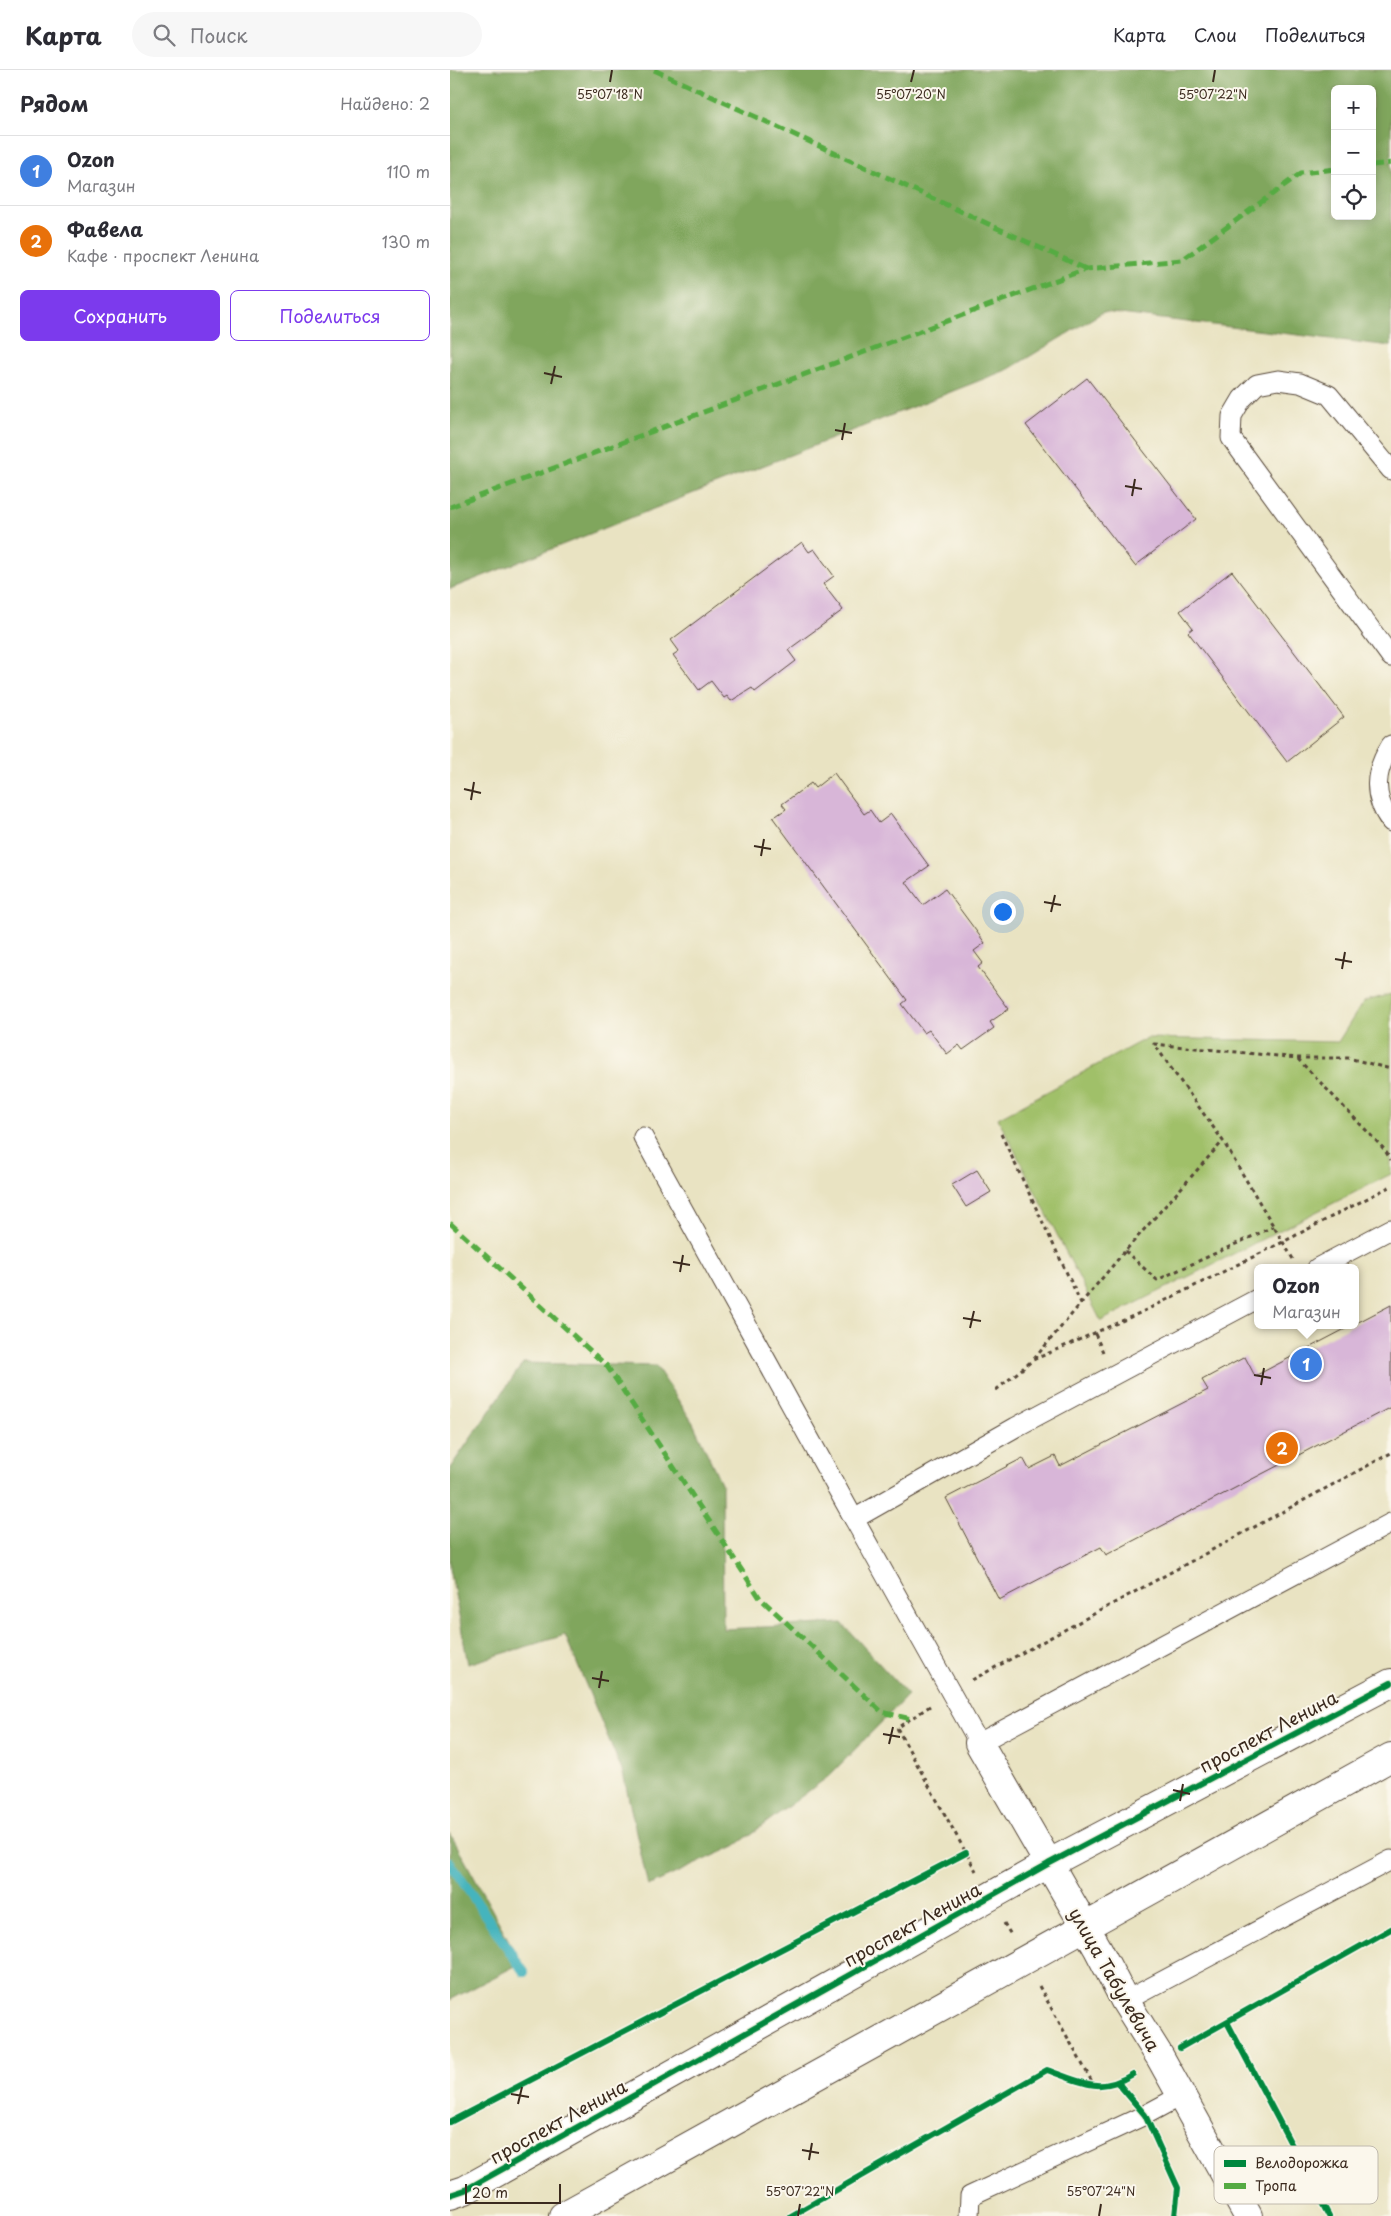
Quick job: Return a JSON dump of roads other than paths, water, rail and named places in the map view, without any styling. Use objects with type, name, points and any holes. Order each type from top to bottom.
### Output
[{"type":"street","name":"проспект Ленина","points":[[450,2195],[465,2190],[1048,1864],[1391,1683]]},
{"type":"street","name":"улица Табулевича","points":[[979,1743],[1214,2154]]},
{"type":"street","points":[[563,2216],[1391,1757]]},
{"type":"street","name":"улица Табулевича","points":[[1241,2204],[1248,2216]]},
{"type":"lane","points":[[1391,470],[1329,395],[1300,384],[1278,380],[1257,384],[1242,399],[1232,416],[1231,438],[1391,657]]},
{"type":"lane","points":[[1391,745],[1384,756],[1376,785],[1381,808],[1391,822]]},
{"type":"lane","points":[[643,1137],[979,1743],[1391,1523]]},
{"type":"lane","points":[[1325,1264],[1391,1229]]},
{"type":"lane","points":[[854,1519],[1016,1427],[1254,1301]]},
{"type":"lane","points":[[1125,2001],[1391,1860]]},
{"type":"lane","points":[[969,2216],[970,2196],[1182,2096]]},
{"type":"waterway","points":[[450,1863],[524,1972]]},
{"type":"place","name":"Ozon","points":[[1306,1364]]},
{"type":"place","name":"Фавела","points":[[1282,1448]]}]
